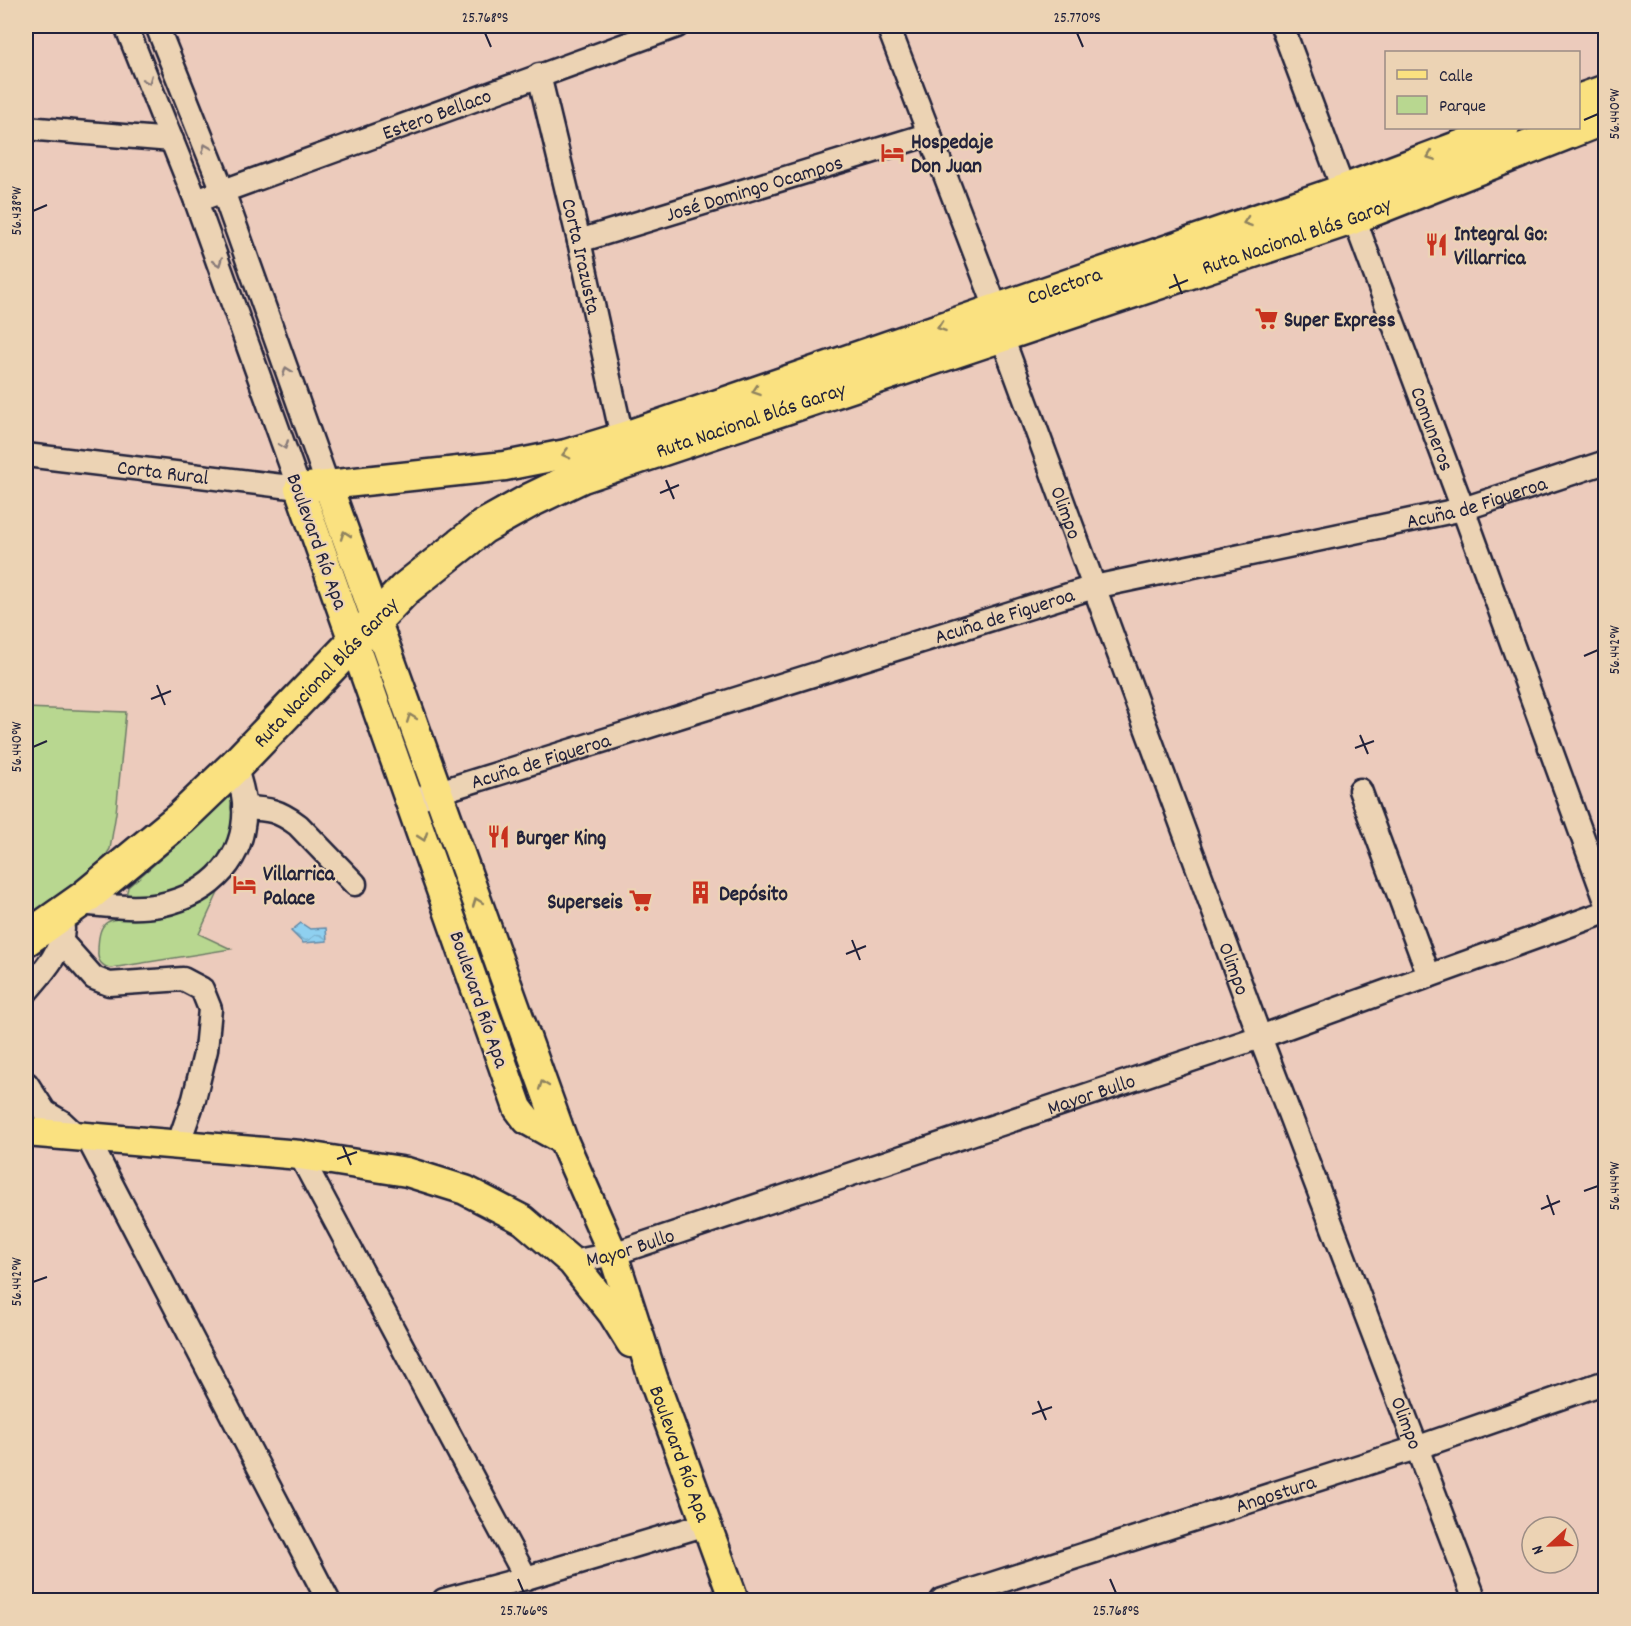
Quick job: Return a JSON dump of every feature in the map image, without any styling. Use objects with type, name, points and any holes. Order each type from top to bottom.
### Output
[{"type":"highway","name":"Ruta Nacional Blás Garay","points":[[1580,125],[1605,117]]},
{"type":"highway","name":"Ruta Nacional Blás Garay","points":[[26,939],[67,919],[132,859],[181,818],[235,766],[405,589],[483,526],[531,500],[581,476],[999,321],[1569,129]]},
{"type":"main road","points":[[1580,98],[1605,89]]},
{"type":"main road","points":[[1348,203],[1503,129]]},
{"type":"main road","points":[[299,488],[506,466],[566,454],[999,321]]},
{"type":"main road","name":"Boulevard Río Apa","points":[[328,486],[411,801],[518,1108],[527,1120],[563,1140]]},
{"type":"main road","name":"Boulevard Río Apa","points":[[299,488],[438,792],[563,1140],[613,1254],[653,1378],[734,1600]]},
{"type":"main road","points":[[26,1132],[300,1155],[407,1172],[465,1190],[523,1220],[572,1262],[613,1314],[653,1378]]},
{"type":"street","name":"Boulevard Río Apa","points":[[126,26],[196,201],[299,488]]},
{"type":"street","name":"Boulevard Río Apa","points":[[157,26],[223,191],[328,486]]},
{"type":"street","name":"Estero Bellaco","points":[[196,201],[677,26]]},
{"type":"street","name":"Olimpo","points":[[888,26],[999,321],[1260,1038],[1475,1600]]},
{"type":"street","name":"Comuneros","points":[[1282,26],[1463,508],[1605,901]]},
{"type":"street","name":"Corta Irazusta","points":[[539,75],[579,241],[622,437]]},
{"type":"street","points":[[26,128],[172,140]]},
{"type":"street","name":"José Domingo Ocampos","points":[[579,241],[930,134]]},
{"type":"street","name":"Corta Rural","points":[[26,455],[299,488]]},
{"type":"street","name":"Acuña de Figueroa","points":[[411,801],[1094,587],[1463,508],[1605,462]]},
{"type":"street","points":[[67,919],[158,905],[191,895],[215,880],[228,866],[242,834],[244,808],[242,788],[235,766]]},
{"type":"street","points":[[1360,790],[1429,976]]},
{"type":"street","points":[[244,808],[264,809],[288,817],[356,884]]},
{"type":"street","name":"Mayor Bullo","points":[[572,1262],[613,1254],[1260,1038],[1605,912]]},
{"type":"street","points":[[26,992],[44,970],[67,919]]},
{"type":"street","points":[[67,919],[94,978],[110,984],[183,979],[202,989],[210,1009],[206,1050],[194,1099],[178,1145]]},
{"type":"street","points":[[27,1084],[45,1112],[82,1137],[328,1600]]},
{"type":"street","points":[[300,1155],[526,1578]]},
{"type":"street","name":"Angostura","points":[[942,1600],[1416,1448],[1605,1382]]},
{"type":"street","points":[[444,1600],[707,1524]]},
{"type":"green space","points":[[26,708],[126,712],[110,849],[92,877],[26,927]]},
{"type":"green space","points":[[230,794],[234,796],[236,824],[213,872],[163,897],[126,896],[128,887],[184,839],[225,796]]},
{"type":"green space","points":[[223,882],[199,934],[231,949],[111,968],[100,961],[99,938],[107,922],[146,912]]},
{"type":"water","points":[[301,923],[310,929],[326,928],[327,941],[303,943],[291,931]]},
{"type":"place","name":"Hospedaje Don Juan","points":[[893,153]]},
{"type":"place","name":"Integral Go: Villarrica","points":[[1436,245]]},
{"type":"place","name":"Super Express","points":[[1266,319]]},
{"type":"place","name":"Burger King","points":[[498,837]]},
{"type":"place","name":"Villarrica Palace","points":[[245,885]]},
{"type":"place","name":"Depósito","points":[[701,893]]},
{"type":"place","name":"Superseis","points":[[641,901]]}]
